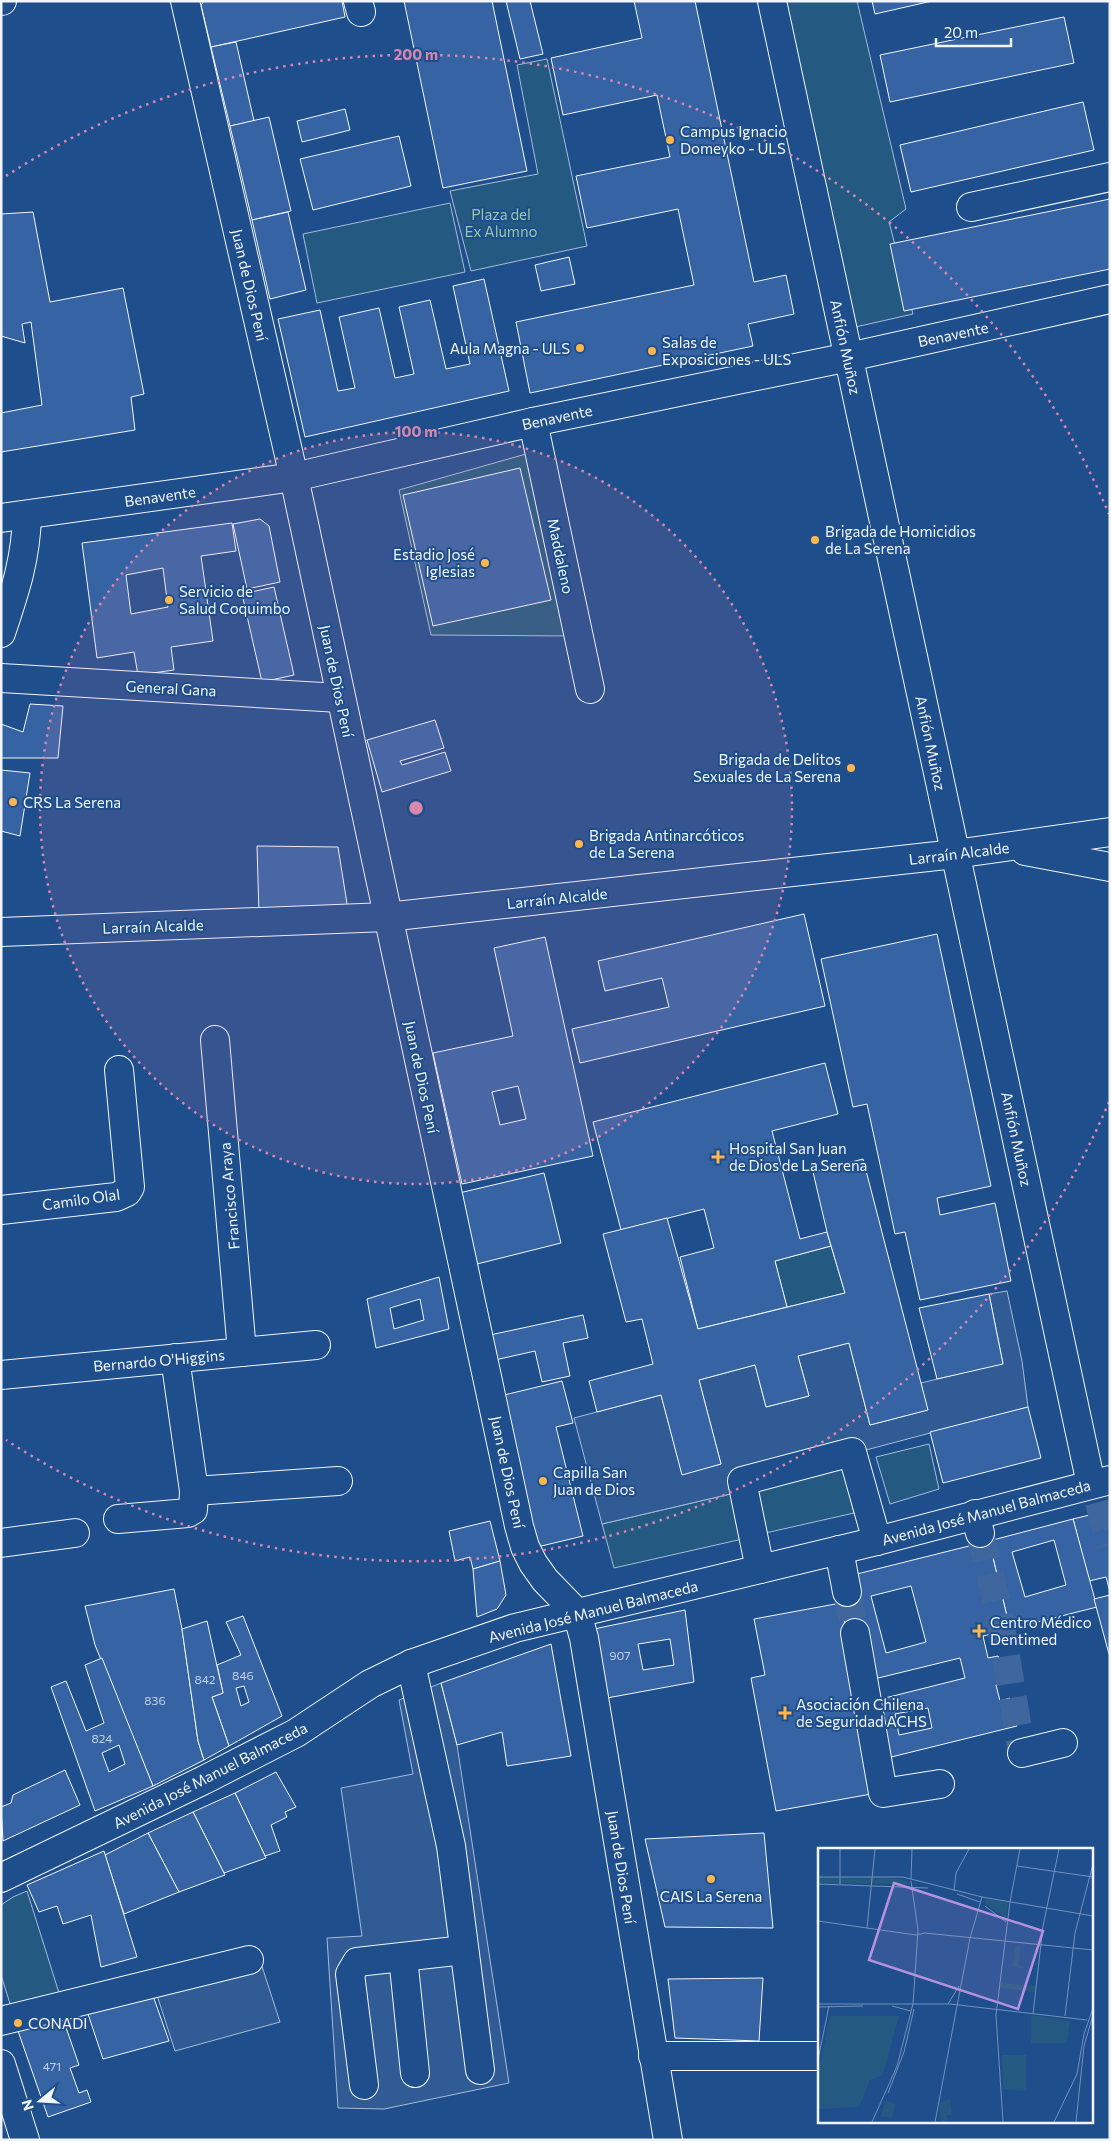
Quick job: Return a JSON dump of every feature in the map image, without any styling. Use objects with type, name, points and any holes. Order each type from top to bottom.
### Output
[{"type":"main road","name":"Juan de Dios Pení","points":[[185,1],[294,477],[340,698],[525,1547],[545,1580],[577,1613],[584,1638],[668,2140]]},
{"type":"main road","name":"Anfión Muñoz","points":[[772,1],[955,854],[1099,1487]]},
{"type":"main road","points":[[971,207],[1110,178]]},
{"type":"main road","name":"Benavente","points":[[14,516],[294,477],[532,422],[849,357],[1110,299]]},
{"type":"main road","name":"Maddaleno","points":[[532,422],[590,689]]},
{"type":"main road","points":[[1,633],[22,564],[26,544],[14,516]]},
{"type":"main road","name":"General Gana","points":[[1,678],[340,698]]},
{"type":"main road","name":"Larraín Alcalde","points":[[1,932],[388,917],[955,854],[1110,832]]},
{"type":"main road","points":[[1004,847],[1110,867]]},
{"type":"main road","name":"Francisco Araya","points":[[215,1040],[242,1352]]},
{"type":"main road","name":"Camilo Olal","points":[[1,1210],[116,1197],[127,1192],[130,1187],[119,1070]]},
{"type":"main road","name":"Bernardo O'Higgins","points":[[1,1375],[316,1345]]},
{"type":"main road","points":[[118,1519],[188,1513],[193,1510],[194,1491],[175,1358]]},
{"type":"main road","points":[[760,1569],[742,1481],[852,1452],[877,1541]]},
{"type":"main road","points":[[194,1491],[338,1481]]},
{"type":"main road","name":"Avenida José Manuel Balmaceda","points":[[1,1878],[204,1780],[296,1733],[370,1684],[411,1664],[515,1628],[877,1541],[977,1524],[1099,1487]]},
{"type":"main road","points":[[1,1542],[75,1533]]},
{"type":"main road","points":[[839,1550],[847,1592]]},
{"type":"main road","points":[[855,1633],[883,1793],[940,1784]]},
{"type":"main road","points":[[411,1664],[451,1846],[480,2070]]},
{"type":"main road","points":[[1022,1752],[1063,1743]]},
{"type":"main road","points":[[364,2085],[350,1974],[352,1968],[357,1962],[464,1950]]},
{"type":"main road","points":[[403,1957],[415,2073]]},
{"type":"main road","points":[[1,2022],[249,1960]]},
{"type":"main road","points":[[653,2056],[818,2056]]},
{"type":"main road","points":[[1,2064],[26,2140]]},
{"type":"green space","points":[[779,1],[857,1],[906,209],[889,222],[913,314],[851,328]]},
{"type":"green space","name":"Plaza del Ex Alumno","points":[[547,59],[587,246],[471,271],[450,191],[538,174],[517,65]]},
{"type":"green space","points":[[450,203],[465,272],[317,303],[303,234]]},
{"type":"green space","name":"Estadio José Iglesias","points":[[526,454],[573,636],[431,635],[399,490]]},
{"type":"green space","points":[[831,1246],[845,1293],[787,1307],[775,1261]]},
{"type":"green space","points":[[929,1444],[939,1489],[890,1504],[876,1457]]},
{"type":"green space","points":[[843,1465],[854,1513],[761,1534],[751,1488]]},
{"type":"green space","points":[[739,1492],[747,1538],[614,1568],[602,1524]]},
{"type":"green space","points":[[27,1891],[60,1996],[12,2010],[1,1975],[1,1905]]},
{"type":"shaded area","points":[[1007,1291],[1022,1361],[1028,1407],[866,1450],[739,1492],[602,1524],[574,1418],[661,1395],[682,1474],[721,1464],[699,1380],[755,1365],[766,1407],[809,1396],[798,1356],[849,1343],[870,1425],[927,1410],[921,1383],[1003,1363],[989,1294]]},
{"type":"shaded area","points":[[441,1683],[457,1745],[509,2083],[384,2109],[338,2108],[327,1938],[362,1936],[341,1788],[413,1774],[399,1700]]},
{"type":"shaded area","points":[[258,1954],[280,2022],[175,2051],[155,1989]]},
{"type":"building","points":[[204,1],[342,1],[345,17],[211,47],[201,5]]},
{"type":"building","points":[[404,1],[492,1],[527,171],[443,188]]},
{"type":"building","points":[[506,1],[530,1],[543,54],[520,59]]},
{"type":"building","points":[[634,1],[695,1],[754,282],[786,275],[794,314],[748,324],[753,346],[530,393],[516,322],[694,285],[678,209],[587,228],[576,176],[670,157],[657,95],[563,115],[551,58],[642,38]]},
{"type":"building","points":[[872,1],[932,1],[875,14]]},
{"type":"building","points":[[1064,17],[1074,63],[890,102],[880,55]]},
{"type":"building","points":[[236,42],[254,121],[230,126],[211,47]]},
{"type":"building","points":[[1083,102],[1094,150],[911,192],[900,145]]},
{"type":"building","points":[[345,109],[350,130],[302,142],[297,121]]},
{"type":"building","points":[[269,117],[291,211],[252,220],[230,126]]},
{"type":"building","points":[[399,136],[411,186],[313,210],[300,159]]},
{"type":"building","points":[[1110,199],[1110,269],[904,311],[890,244]]},
{"type":"building","points":[[33,212],[50,302],[123,288],[144,394],[131,397],[135,430],[1,452],[1,413],[42,405],[31,322],[22,324],[25,343],[1,336],[1,214]]},
{"type":"building","points":[[288,212],[306,290],[270,299],[252,220]]},
{"type":"building","points":[[569,257],[575,284],[541,291],[535,265]]},
{"type":"building","points":[[484,279],[509,391],[305,437],[278,319],[320,310],[338,391],[355,388],[339,317],[379,308],[395,378],[414,374],[399,307],[430,300],[446,369],[470,364],[453,286]]},
{"type":"building","name":"Estadio José Iglesias","points":[[520,468],[551,600],[433,626],[403,495]]},
{"type":"building","points":[[260,519],[269,526],[280,582],[247,589],[233,524]]},
{"type":"building","points":[[232,523],[236,551],[201,556],[213,641],[171,647],[174,670],[138,675],[134,652],[97,658],[82,543]],"holes":[[[163,568],[168,607],[131,614],[126,575]]]},
{"type":"building","points":[[274,587],[294,675],[262,682],[242,594]]},
{"type":"building","points":[[30,704],[63,706],[58,758],[1,758],[1,724],[23,732]]},
{"type":"building","points":[[435,720],[444,748],[400,761],[402,765],[445,752],[451,771],[382,792],[367,740]]},
{"type":"building","name":"CRS La Serena","points":[[1,770],[30,773],[20,836],[1,831]]},
{"type":"building","points":[[257,846],[338,847],[348,910],[259,914]]},
{"type":"building","points":[[804,914],[825,1006],[580,1063],[572,1029],[669,1007],[662,978],[605,991],[598,961]]},
{"type":"building","points":[[937,934],[991,1186],[937,1198],[940,1215],[995,1203],[1011,1281],[920,1300],[905,1232],[895,1234],[867,1104],[853,1107],[821,959]]},
{"type":"building","points":[[545,937],[593,1156],[462,1184],[433,1053],[513,1036],[494,948]],"holes":[[[518,1086],[526,1119],[500,1125],[492,1092]]]},
{"type":"building","points":[[825,1063],[838,1114],[772,1131],[800,1239],[827,1232],[831,1246],[775,1261],[787,1307],[698,1329],[680,1257],[714,1248],[704,1209],[621,1230],[593,1122]]},
{"type":"building","points":[[863,1159],[928,1410],[870,1425],[849,1343],[798,1356],[809,1396],[766,1407],[755,1365],[699,1380],[721,1464],[682,1475],[661,1395],[597,1412],[589,1381],[653,1364],[642,1319],[626,1322],[603,1234],[667,1218],[698,1329],[845,1293],[827,1232],[813,1172]]},
{"type":"building","points":[[544,1173],[561,1243],[473,1265],[455,1194]]},
{"type":"building","points":[[439,1277],[449,1329],[376,1348],[367,1299]],"holes":[[[420,1299],[424,1320],[394,1329],[390,1308]]]},
{"type":"building","points":[[989,1294],[1003,1364],[937,1379],[919,1308]]},
{"type":"building","points":[[583,1315],[588,1338],[563,1343],[570,1376],[542,1382],[535,1351],[495,1360],[490,1335]]},
{"type":"building","name":"Capilla San Juan de Dios","points":[[562,1381],[573,1423],[556,1427],[583,1536],[533,1548],[496,1397]]},
{"type":"building","points":[[1028,1407],[1041,1458],[943,1483],[930,1432]]},
{"type":"building","points":[[1110,1510],[1110,1592],[1106,1577],[1089,1581],[1073,1519]]},
{"type":"building","points":[[1073,1519],[1097,1607],[1010,1629],[989,1541]],"holes":[[[1054,1540],[1066,1585],[1025,1597],[1012,1552]]]},
{"type":"building","points":[[490,1521],[500,1561],[473,1569],[470,1557],[455,1561],[449,1531]]},
{"type":"building","points":[[989,1541],[1010,1629],[983,1636],[988,1658],[998,1656],[1005,1683],[996,1685],[1000,1701],[1010,1698],[1017,1726],[883,1759],[869,1702],[965,1678],[960,1658],[870,1680],[845,1577]],"holes":[[[911,1586],[926,1642],[886,1653],[871,1596]],[[928,1708],[932,1728],[899,1735],[895,1714]]]},
{"type":"building","points":[[500,1561],[506,1595],[497,1609],[477,1617],[473,1569]]},
{"type":"building","points":[[174,1589],[182,1629],[198,1741],[204,1760],[153,1786],[95,1645],[85,1606]]},
{"type":"building","points":[[1110,1595],[1110,1654],[1109,1654],[1094,1599]]},
{"type":"building","points":[[841,1603],[877,1793],[776,1811],[751,1678],[765,1675],[754,1619]]},
{"type":"building","points":[[685,1610],[694,1682],[607,1698],[594,1629]],"holes":[[[670,1639],[674,1665],[643,1670],[638,1644]]]},
{"type":"building","points":[[243,1616],[282,1716],[229,1746],[212,1697],[223,1693],[217,1665],[241,1655],[226,1622]],"holes":[[[244,1686],[249,1702],[241,1706],[236,1688]]]},
{"type":"building","points":[[207,1621],[223,1693],[212,1697],[229,1746],[204,1760],[198,1741],[182,1629]]},
{"type":"building","points":[[551,1644],[571,1756],[507,1766],[502,1732],[457,1745],[441,1683]]},
{"type":"building","points":[[102,1658],[153,1786],[95,1811],[51,1687],[66,1681],[86,1731],[104,1723],[85,1665]],"holes":[[[119,1745],[125,1764],[109,1772],[102,1753]]]},
{"type":"building","points":[[65,1770],[80,1805],[3,1841],[1,1807],[11,1803],[13,1795]]},
{"type":"building","points":[[276,1772],[296,1807],[285,1812],[287,1817],[271,1825],[280,1851],[265,1856],[235,1793]]},
{"type":"building","points":[[235,1793],[266,1858],[224,1873],[193,1812]]},
{"type":"building","points":[[193,1812],[225,1875],[179,1892],[148,1833]]},
{"type":"building","points":[[148,1833],[179,1892],[124,1914],[105,1855]]},
{"type":"building","name":"CAIS La Serena","points":[[764,1833],[773,1928],[665,1927],[645,1839]]},
{"type":"building","points":[[104,1851],[137,1957],[101,1967],[91,1915],[63,1924],[57,1906],[39,1912],[27,1885]]},
{"type":"building","points":[[763,1978],[759,2041],[675,2038],[668,1979]]},
{"type":"building","points":[[152,1993],[169,2041],[103,2059],[87,2011]]},
{"type":"building","points":[[62,2016],[79,2065],[70,2068],[79,2093],[87,2090],[91,2102],[48,2117],[18,2031]]},
{"type":"tunnel","points":[[1099,1502],[1110,1546]]},
{"type":"tunnel","points":[[980,1533],[998,1608],[1022,1753]]},
{"type":"tunnel","points":[[847,1592],[855,1633]]},
{"type":"place","name":"Campus Ignacio Domeyko - ULS","points":[[670,140]]},
{"type":"place","name":"Aula Magna - ULS","points":[[580,348]]},
{"type":"place","name":"Salas de Exposiciones - ULS","points":[[652,351]]},
{"type":"place","name":"Brigada de Homicidios de La Serena","points":[[815,540]]},
{"type":"place","name":"Estadio José Iglesias","points":[[485,563]]},
{"type":"place","name":"Servicio de Salud Coquimbo","points":[[169,600]]},
{"type":"place","name":"Brigada de Delitos Sexuales de La Serena","points":[[851,768]]},
{"type":"place","name":"CRS La Serena","points":[[13,802]]},
{"type":"place","name":"Brigada Antinarcóticos de La Serena","points":[[579,844]]},
{"type":"place","name":"Hospital San Juan de Dios de La Serena","points":[[718,1157]]},
{"type":"place","name":"Capilla San Juan de Dios","points":[[543,1481]]},
{"type":"place","name":"Centro Médico Dentimed","points":[[979,1631]]},
{"type":"place","name":"Asociación Chilena de Seguridad ACHS","points":[[785,1713]]},
{"type":"place","name":"CAIS La Serena","points":[[711,1879]]},
{"type":"place","name":"CONADI","points":[[18,2023]]}]
